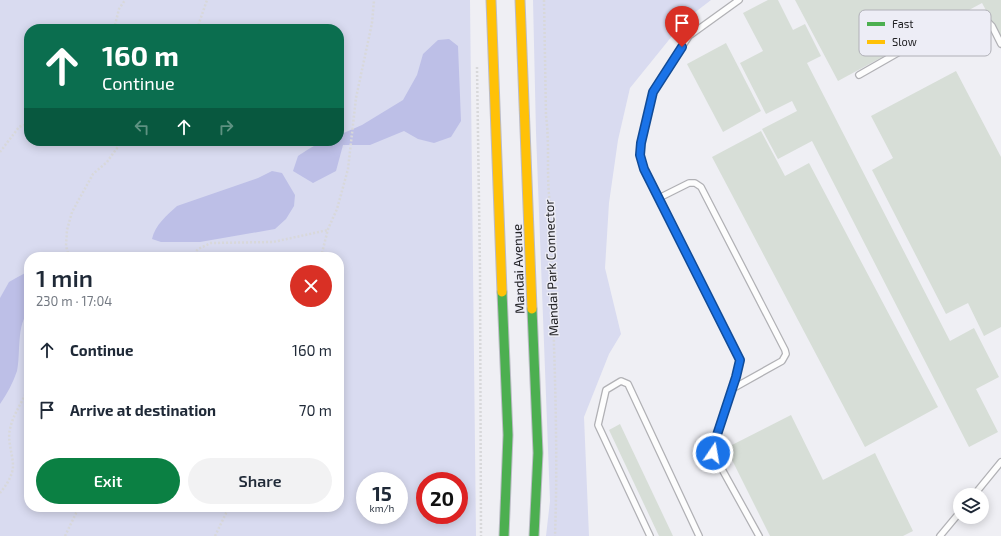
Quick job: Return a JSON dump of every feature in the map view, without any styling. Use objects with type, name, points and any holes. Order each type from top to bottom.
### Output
[{"type":"main road","name":"Mandai Avenue","points":[[492,0],[508,435],[504,536]]},
{"type":"main road","name":"Mandai Avenue","points":[[520,0],[538,453],[534,536]]},
{"type":"lane","points":[[739,0],[689,36],[653,92],[641,143],[640,155],[644,169],[740,360],[713,447],[713,453],[760,536]]},
{"type":"lane","points":[[991,25],[1001,44]]},
{"type":"lane","points":[[859,75],[893,56]]},
{"type":"lane","points":[[659,198],[689,183],[695,183],[701,187],[785,350],[786,354],[782,361],[732,389]]},
{"type":"lane","points":[[650,536],[598,425],[606,390],[621,381],[628,384],[699,536]]},
{"type":"lane","points":[[980,488],[1001,462]]},
{"type":"lane","points":[[940,536],[953,520]]},
{"type":"path","points":[[115,24],[118,9],[125,0]]},
{"type":"path","points":[[198,24],[207,0]]},
{"type":"path","points":[[322,252],[328,229],[337,209],[348,169],[356,98],[372,23],[374,0]]},
{"type":"path","name":"Mandai Park Connector","points":[[544,0],[546,116],[548,132],[547,184],[550,204],[556,425],[557,490],[555,536]]},
{"type":"path","points":[[477,63],[480,269],[481,536]]},
{"type":"path","points":[[0,152],[19,127],[24,125]]},
{"type":"path","points":[[68,252],[66,246],[67,230],[72,212],[93,174],[107,162],[118,146]]},
{"type":"path","points":[[195,252],[210,243],[273,242],[328,229]]},
{"type":"path","points":[[0,493],[9,480],[13,466],[9,445],[9,430],[24,397]]},
{"type":"path","points":[[65,536],[77,512]]},
{"type":"path","points":[[215,536],[227,512]]},
{"type":"shaded area","points":[[0,0],[470,0],[476,536],[0,536]]},
{"type":"shaded area","points":[[533,0],[711,0],[685,20],[630,88],[618,140],[609,203],[605,268],[621,334],[609,354],[584,417],[589,536],[546,536],[550,501],[536,133]]},
{"type":"water","points":[[449,39],[458,46],[461,121],[451,137],[434,143],[418,139],[404,131],[370,145],[344,145],[344,133],[362,125],[403,100],[417,75],[423,54],[438,40]]},
{"type":"water","points":[[313,146],[343,146],[336,171],[313,183],[293,171],[298,156]]},
{"type":"water","points":[[272,171],[282,173],[295,195],[294,206],[286,219],[275,229],[200,242],[161,242],[152,239],[156,229],[165,217],[177,206],[258,178]]},
{"type":"water","points":[[24,274],[24,319],[21,331],[17,371],[10,388],[0,404],[0,298],[9,282]]},
{"type":"building","points":[[768,0],[778,0],[793,30],[805,24],[821,56],[807,63],[950,341],[974,328],[999,377],[976,389],[998,432],[969,447],[812,141],[778,159],[762,129],[797,111],[792,101],[766,114],[740,63],[763,51],[743,13]]},
{"type":"building","points":[[795,0],[1001,0],[1001,38],[991,20],[991,10],[986,10],[982,3],[969,10],[859,10],[859,56],[884,56],[838,81]]},
{"type":"building","points":[[726,43],[761,111],[723,132],[687,64]]},
{"type":"building","points":[[956,71],[1001,157],[1001,327],[984,336],[968,303],[946,314],[872,170],[893,158],[871,116]]},
{"type":"building","points":[[761,131],[785,176],[809,163],[938,407],[865,447],[712,157]]},
{"type":"building","points":[[791,415],[823,480],[875,453],[913,531],[903,536],[770,536],[726,448]]},
{"type":"building","points":[[620,424],[673,536],[659,536],[609,430]]},
{"type":"traffic: fast","points":[[502,292],[508,435],[504,536]]},
{"type":"traffic: fast","points":[[532,309],[538,453],[534,536]]},
{"type":"traffic: slow","points":[[491,0],[502,292]]},
{"type":"traffic: slow","points":[[520,0],[532,309]]},
{"type":"route","points":[[682,47],[653,92],[641,143],[640,155],[644,169],[740,360],[736,377],[713,447],[713,453]]}]
